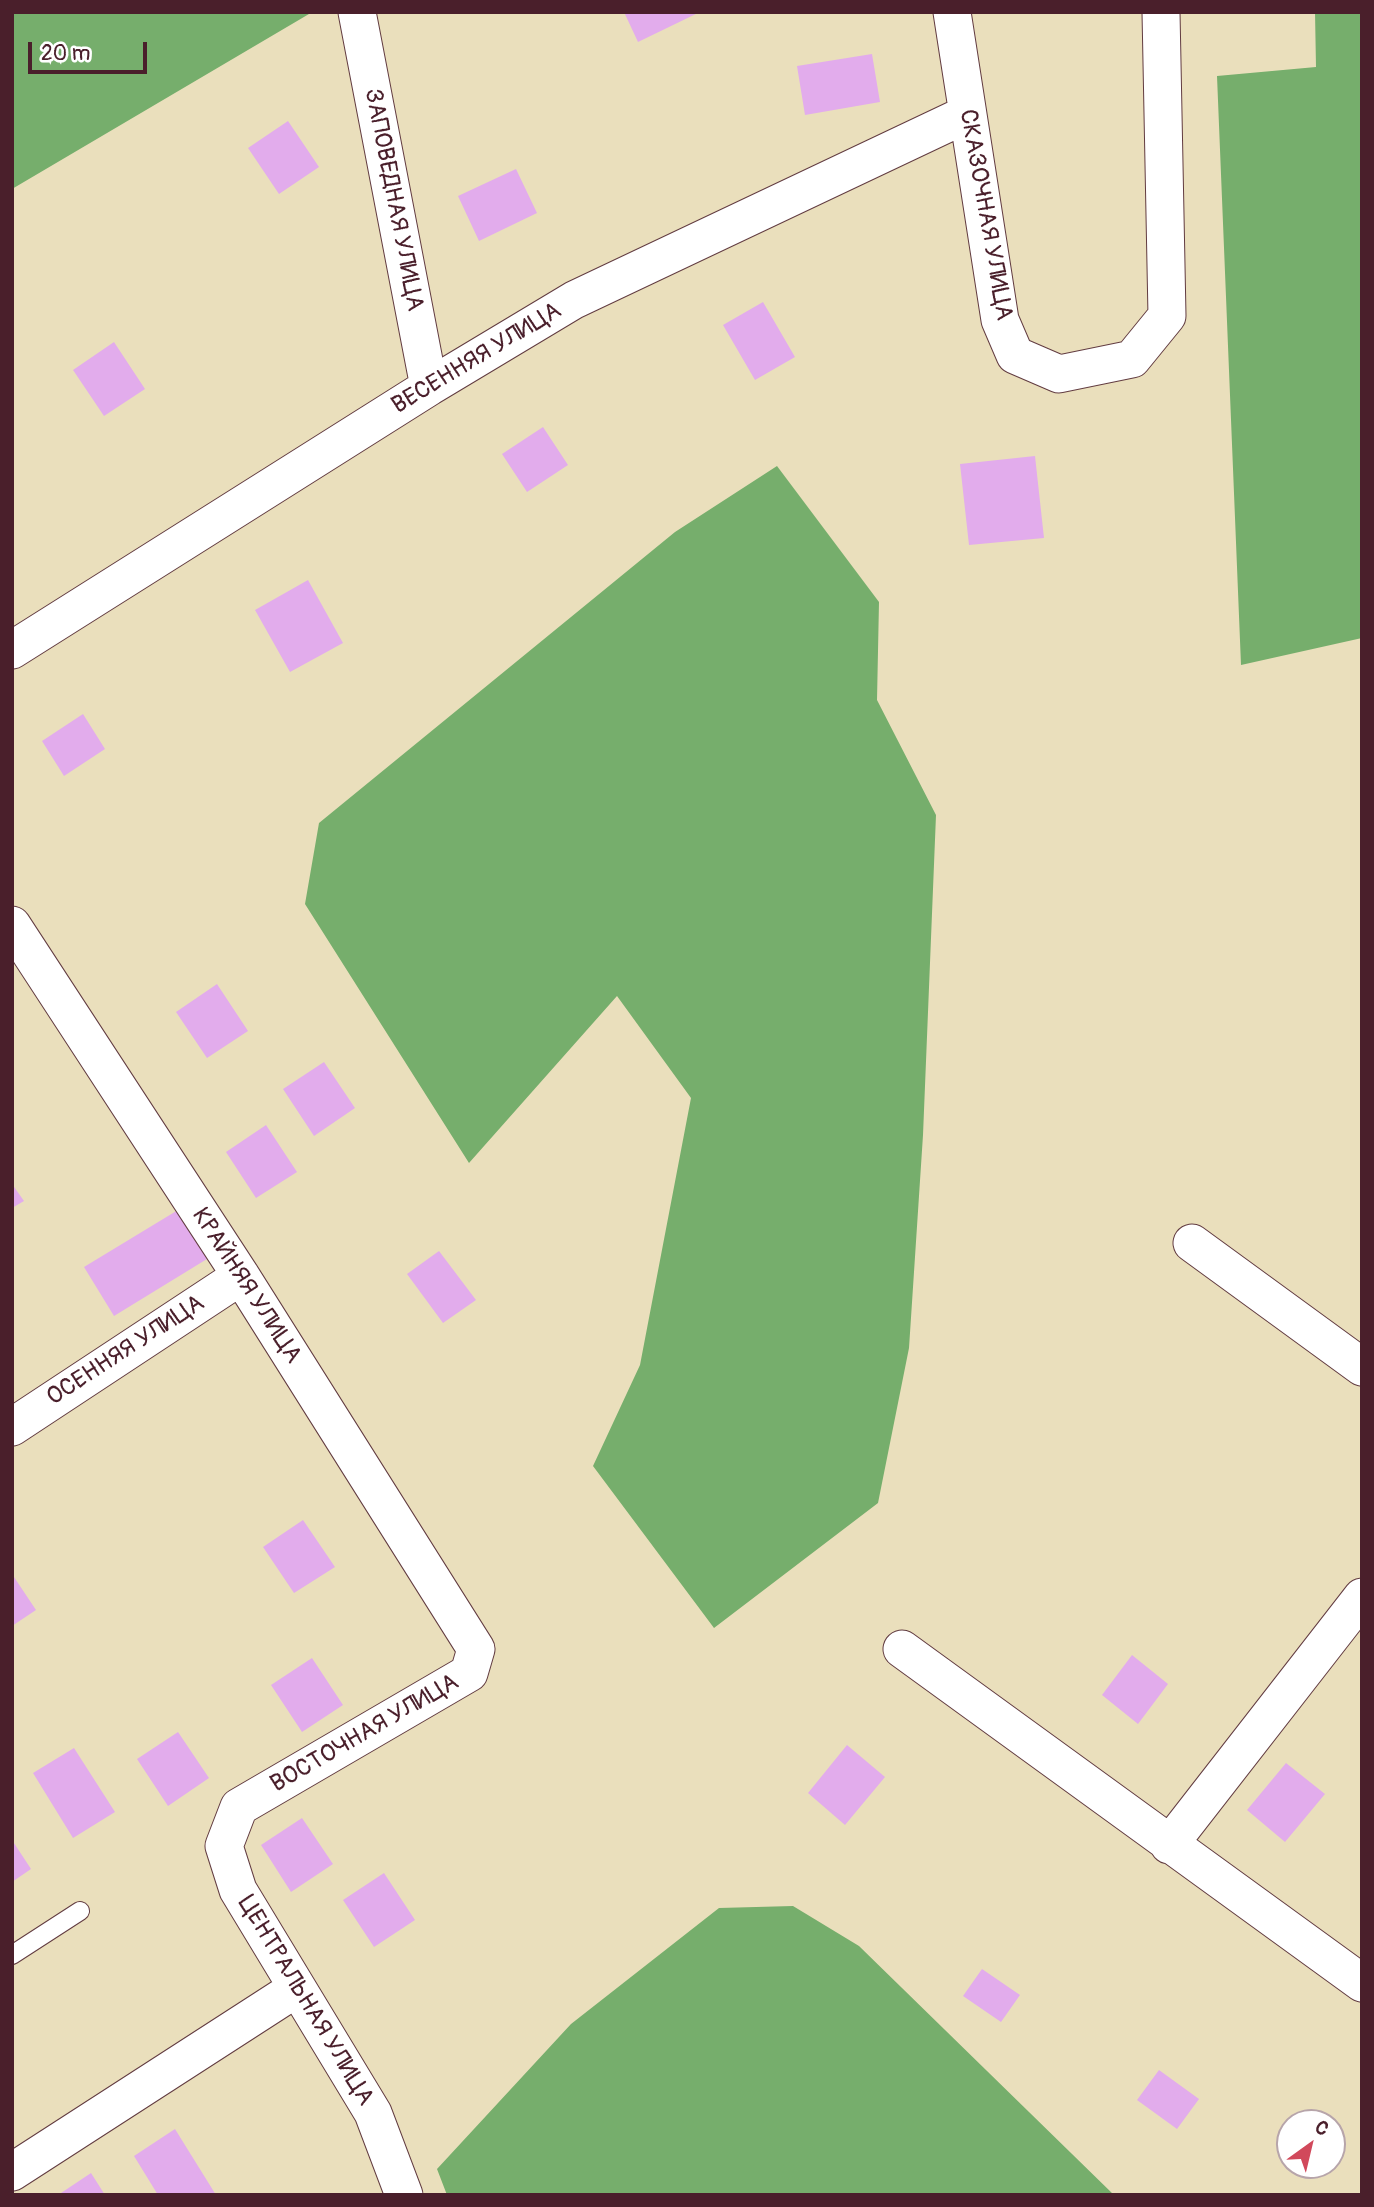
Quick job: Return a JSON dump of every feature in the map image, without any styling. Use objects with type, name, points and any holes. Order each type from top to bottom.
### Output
[{"type":"street","name":"ЗАПОВЕДНАЯ УЛИЦА","points":[[357,12],[429,387]]},
{"type":"street","name":"СКАЗОЧНАЯ УЛИЦА","points":[[952,12],[1000,320],[1015,355],[1059,374],[1132,359],[1167,316],[1161,12]]},
{"type":"street","name":"ВЕСЕННЯЯ УЛИЦА","points":[[12,650],[429,387],[574,300],[967,114]]},
{"type":"street","name":"КРАЙНЯЯ УЛИЦА","points":[[12,925],[240,1276],[476,1649]]},
{"type":"street","points":[[1192,1243],[1362,1367]]},
{"type":"street","name":"ОСЕННЯЯ УЛИЦА","points":[[12,1427],[240,1276]]},
{"type":"street","points":[[1169,1845],[1362,1597]]},
{"type":"street","name":"ВОСТОЧНАЯ УЛИЦА","points":[[239,1807],[469,1674],[476,1649]]},
{"type":"street","points":[[902,1649],[1362,1983]]},
{"type":"street","name":"ЦЕНТРАЛЬНАЯ УЛИЦА","points":[[239,1807],[224,1846],[239,1890],[373,2113],[404,2195]]},
{"type":"street","points":[[12,2172],[296,1988]]},
{"type":"lane","points":[[12,1955],[80,1911]]},
{"type":"green space","points":[[12,12],[309,12],[309,14],[12,189]]},
{"type":"green space","points":[[1315,12],[1362,12],[1362,638],[1241,665],[1217,76],[1316,67]]},
{"type":"green space","points":[[777,466],[879,602],[877,700],[936,815],[923,1135],[909,1348],[878,1503],[714,1628],[593,1466],[640,1365],[691,1098],[617,996],[469,1163],[305,904],[319,823],[675,532]]},
{"type":"green space","points":[[793,1906],[859,1946],[1114,2195],[447,2195],[437,2169],[571,2024],[719,1908]]},
{"type":"building","points":[[624,12],[700,12],[638,42]]},
{"type":"building","points":[[872,54],[880,102],[805,115],[797,66]]},
{"type":"building","points":[[288,121],[319,167],[279,194],[248,148]]},
{"type":"building","points":[[516,169],[537,213],[479,241],[458,196]]},
{"type":"building","points":[[763,302],[795,357],[755,380],[723,325]]},
{"type":"building","points":[[114,342],[145,389],[104,416],[73,370]]},
{"type":"building","points":[[543,427],[568,465],[527,492],[502,454]]},
{"type":"building","points":[[1035,456],[1044,538],[969,545],[960,464]]},
{"type":"building","points":[[308,580],[343,643],[290,672],[255,610]]},
{"type":"building","points":[[83,714],[105,749],[64,776],[42,741]]},
{"type":"building","points":[[217,984],[248,1031],[207,1058],[176,1012]]},
{"type":"building","points":[[324,1062],[355,1108],[314,1136],[283,1089]]},
{"type":"building","points":[[266,1125],[297,1172],[256,1198],[226,1152]]},
{"type":"building","points":[[12,1184],[24,1201],[12,1208]]},
{"type":"building","points":[[178,1210],[207,1259],[114,1316],[84,1267]]},
{"type":"building","points":[[439,1251],[476,1300],[443,1323],[407,1274]]},
{"type":"building","points":[[303,1520],[335,1567],[294,1593],[263,1547]]},
{"type":"building","points":[[12,1574],[36,1610],[12,1626]]},
{"type":"building","points":[[1132,1655],[1168,1684],[1138,1724],[1102,1695]]},
{"type":"building","points":[[312,1658],[343,1705],[302,1732],[271,1685]]},
{"type":"building","points":[[178,1732],[209,1778],[168,1806],[137,1759]]},
{"type":"building","points":[[847,1745],[885,1777],[845,1825],[808,1793]]},
{"type":"building","points":[[74,1748],[115,1812],[73,1838],[33,1773]]},
{"type":"building","points":[[1286,1763],[1325,1794],[1285,1842],[1247,1810]]},
{"type":"building","points":[[302,1818],[333,1864],[291,1892],[261,1845]]},
{"type":"building","points":[[12,1840],[31,1869],[12,1882]]},
{"type":"building","points":[[384,1873],[415,1920],[374,1947],[343,1900]]},
{"type":"building","points":[[982,1969],[1020,1995],[1001,2022],[963,1996]]},
{"type":"building","points":[[1159,2070],[1199,2099],[1177,2129],[1137,2100]]},
{"type":"building","points":[[175,2129],[216,2195],[158,2195],[134,2156]]},
{"type":"building","points":[[91,2173],[105,2195],[58,2195]]}]
